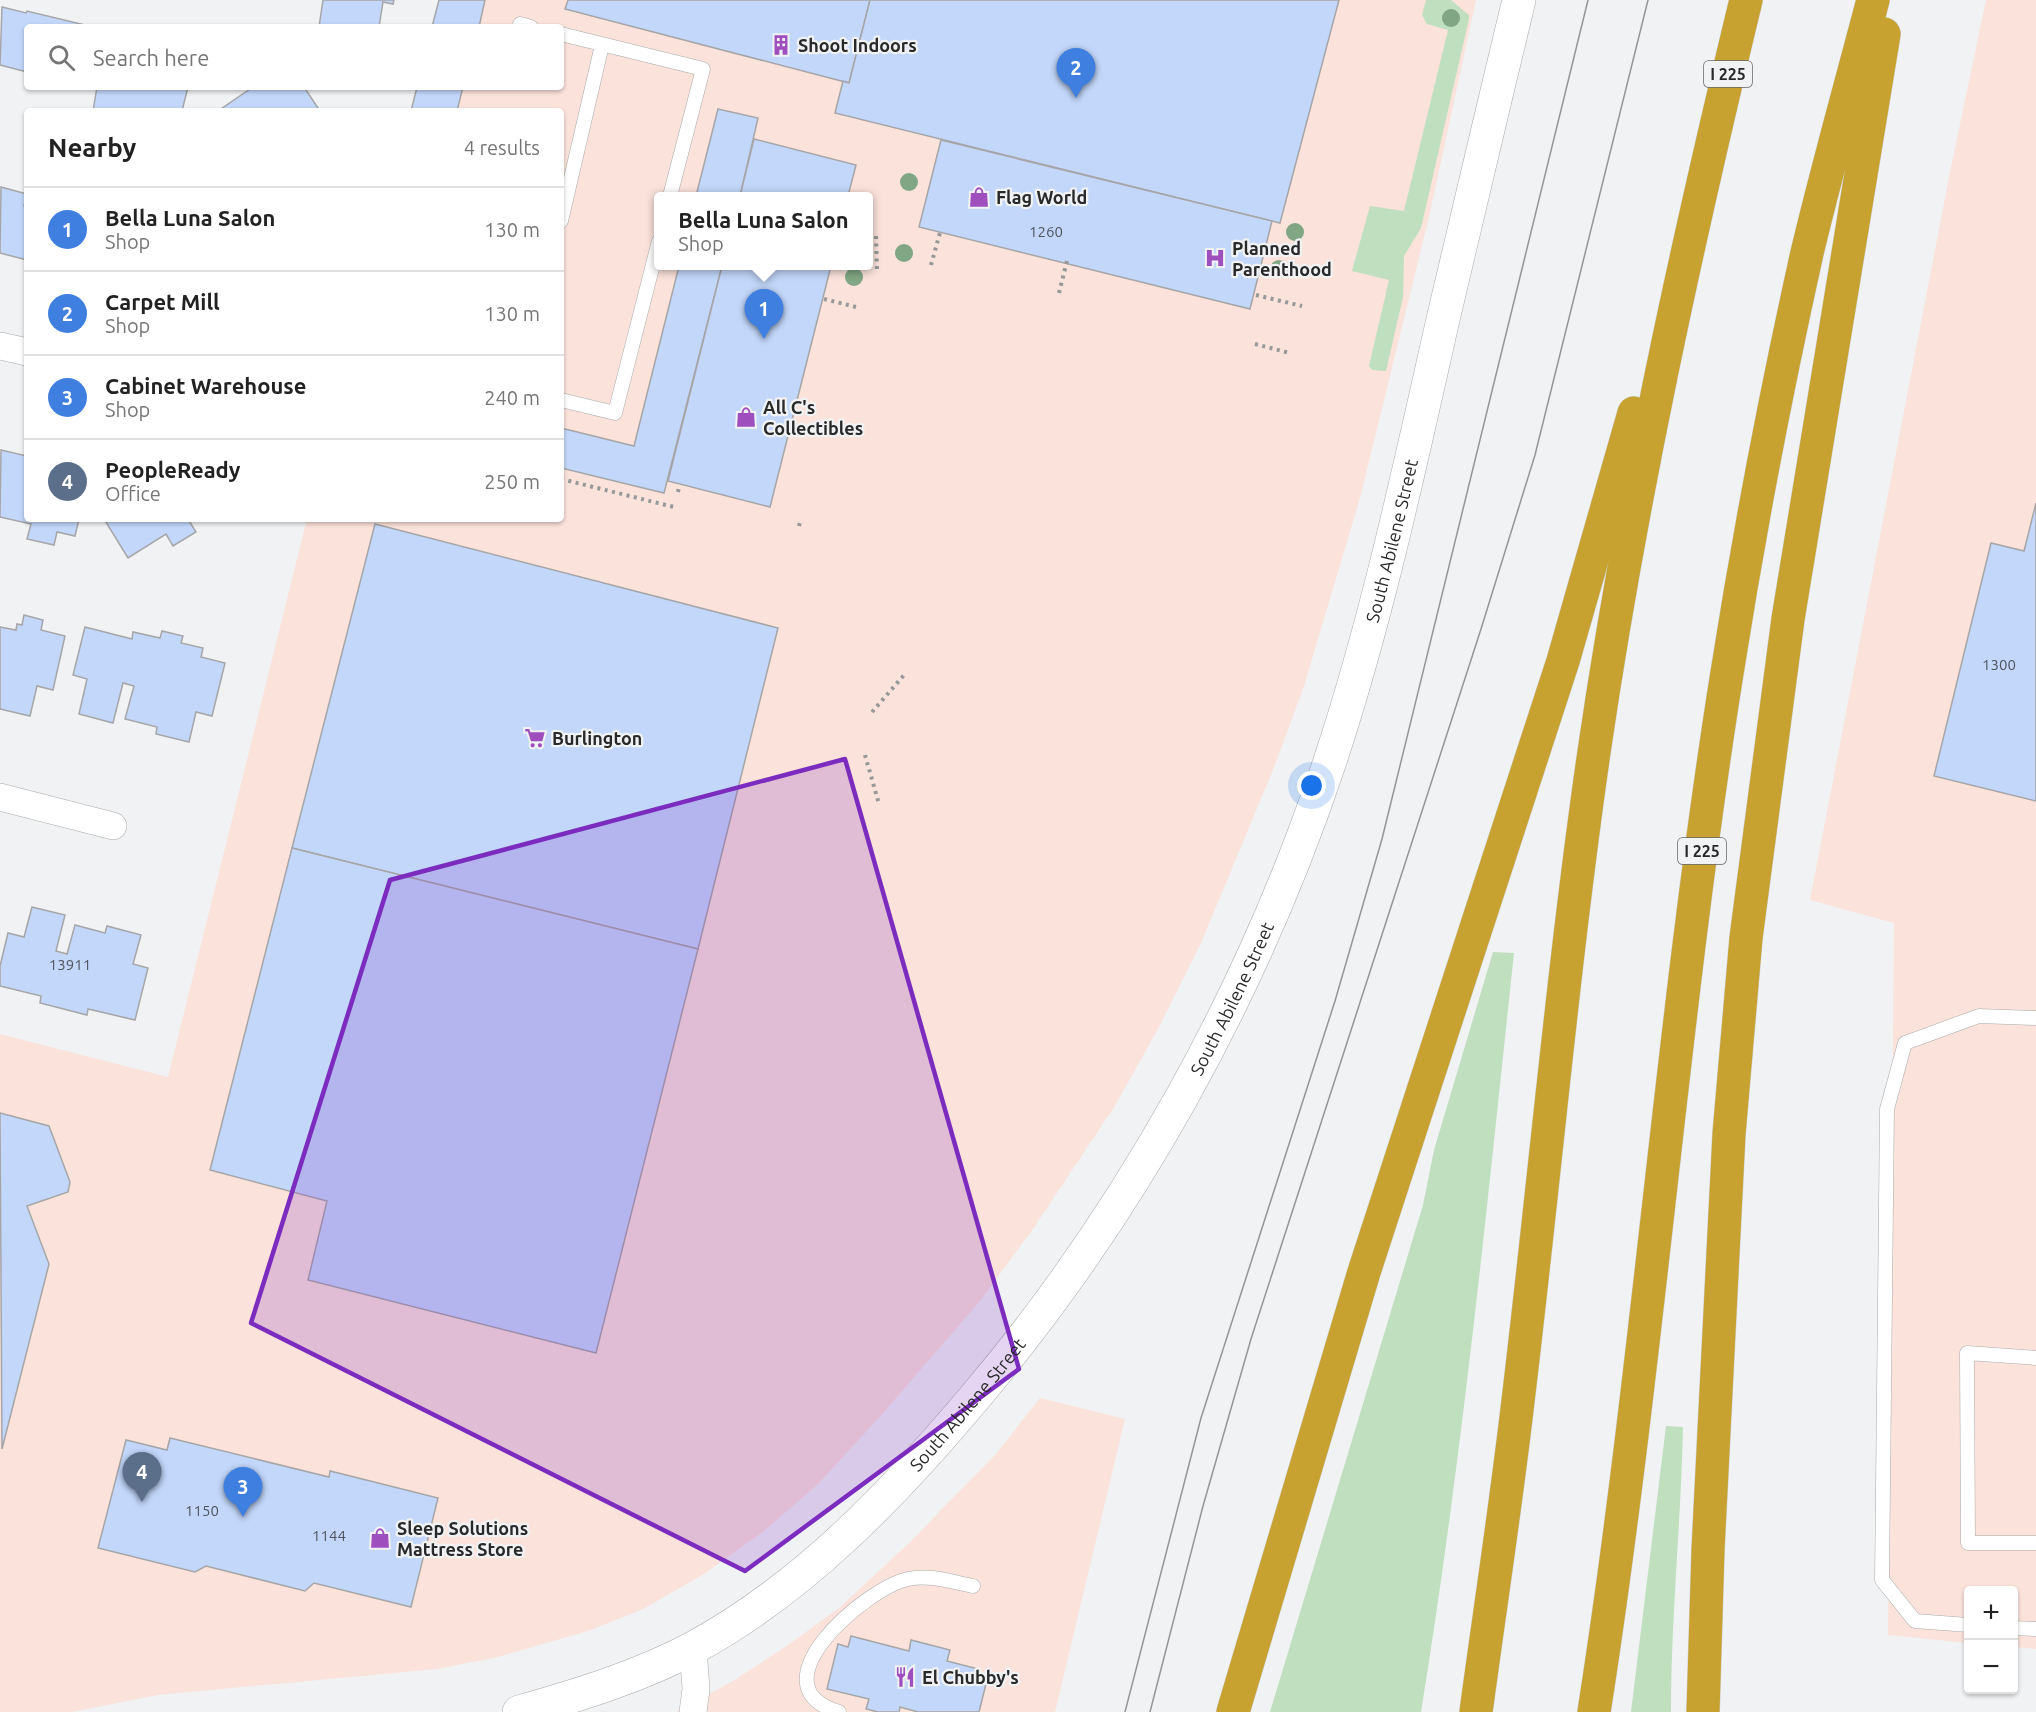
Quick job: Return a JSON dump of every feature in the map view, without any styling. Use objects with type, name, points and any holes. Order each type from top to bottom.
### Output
[{"type":"highway","name":"I 225","points":[[1476,1712],[1518,1403],[1567,962],[1594,755],[1613,632],[1647,449],[1710,149],[1746,0]]},
{"type":"highway","name":"I 225","points":[[1594,1712],[1623,1508],[1701,858],[1726,674],[1773,418],[1808,251],[1873,0]]},
{"type":"highway","points":[[1703,1712],[1708,1539],[1728,1146],[1746,938],[1788,619],[1889,0]]},
{"type":"highway","points":[[1233,1712],[1364,1272],[1563,661],[1710,149]]},
{"type":"street","name":"South Abilene Street","points":[[520,1712],[601,1686],[693,1648],[769,1598],[842,1538],[918,1461],[993,1376],[1066,1281],[1117,1205],[1183,1092],[1233,998],[1268,924],[1298,849],[1346,710],[1390,548],[1519,0]]},
{"type":"street","points":[[0,346],[24,351]]},
{"type":"street","points":[[0,797],[113,826]]},
{"type":"street","points":[[693,1648],[696,1689],[693,1712]]},
{"type":"lane","points":[[564,35],[703,69],[671,192]]},
{"type":"lane","points":[[564,208],[602,45]]},
{"type":"lane","points":[[564,401],[615,413],[654,261]]},
{"type":"lane","points":[[1964,1625],[1915,1621],[1882,1580],[1887,1109],[1905,1043],[1979,1016],[2036,1018]]},
{"type":"lane","points":[[2036,1359],[1967,1353],[1968,1543],[2036,1543]]},
{"type":"lane","points":[[839,1712],[820,1705],[812,1695],[807,1672],[815,1650],[841,1623],[880,1592],[908,1579],[938,1579],[973,1586]]},
{"type":"lane","points":[[2018,1628],[2036,1629]]},
{"type":"path","points":[[932,265],[940,229]]},
{"type":"path","points":[[876,236],[877,270]]},
{"type":"path","points":[[1059,293],[1067,261]]},
{"type":"path","points":[[1256,295],[1302,306]]},
{"type":"path","points":[[824,299],[856,308]]},
{"type":"path","points":[[1255,344],[1290,353]]},
{"type":"path","points":[[564,480],[674,507]]},
{"type":"path","points":[[799,526],[801,519]]},
{"type":"path","points":[[872,711],[905,674]]},
{"type":"path","points":[[865,755],[879,804]]},
{"type":"highlighted area","points":[[845,759],[1019,1369],[745,1571],[251,1323],[390,880]]},
{"type":"shaded area","points":[[439,0],[1476,0],[1429,217],[1360,498],[1304,686],[1275,765],[1201,943],[1160,1025],[1116,1104],[1035,1226],[980,1301],[877,1420],[817,1485],[764,1531],[704,1574],[643,1609],[588,1631],[498,1657],[437,1669],[158,1695],[72,1712],[0,1712],[0,1034],[168,1077],[306,522],[564,522],[564,108],[412,108],[416,90],[564,90],[564,24],[433,24]]},
{"type":"shaded area","points":[[1986,0],[2036,0],[2036,1649],[2018,1647],[2018,1586],[1964,1586],[1964,1643],[1888,1635],[1894,923],[1810,900],[1950,172]]},
{"type":"shaded area","points":[[1040,1398],[1125,1419],[1055,1712],[676,1712],[733,1681],[839,1608],[909,1543],[996,1454]]},
{"type":"green space","points":[[1426,0],[1451,0],[1469,15],[1469,19],[1421,228],[1404,256],[1403,297],[1386,371],[1372,370],[1369,366],[1389,280],[1352,271],[1370,206],[1404,211],[1448,30],[1427,24],[1422,15]]},
{"type":"green space","points":[[1493,952],[1514,953],[1461,1428],[1421,1712],[1270,1712],[1423,1205],[1434,1150]]},
{"type":"green space","points":[[1666,1426],[1683,1427],[1671,1712],[1631,1712]]},
{"type":"building","points":[[323,0],[394,0],[393,4],[383,2],[379,24],[319,24]]},
{"type":"building","points":[[439,0],[485,0],[480,24],[433,24]]},
{"type":"building","name":"Shoot Indoors","points":[[568,0],[870,0],[849,83],[565,9]]},
{"type":"building","points":[[870,0],[1339,0],[1280,223],[835,113],[843,81],[849,83]]},
{"type":"building","points":[[2,7],[81,24],[24,24],[24,71],[0,65]]},
{"type":"building","points":[[96,90],[187,90],[183,108],[94,108]]},
{"type":"building","points":[[249,90],[306,90],[318,108],[222,108]]},
{"type":"building","points":[[416,90],[462,90],[458,108],[412,108]]},
{"type":"building","points":[[718,109],[758,118],[741,192],[697,192]]},
{"type":"building","points":[[754,139],[856,165],[849,192],[741,192]]},
{"type":"building","points":[[941,140],[1272,221],[1250,309],[919,227]]},
{"type":"building","points":[[1,187],[24,193],[24,259],[0,253]]},
{"type":"building","points":[[678,270],[721,270],[664,493],[564,469],[564,429],[634,446]]},
{"type":"building","points":[[721,270],[830,270],[770,507],[668,481]]},
{"type":"building","points":[[1,450],[24,455],[24,522],[78,522],[75,536],[57,532],[54,545],[27,539],[31,524],[0,517]]},
{"type":"building","points":[[2036,503],[2036,801],[1934,776],[1991,543],[2024,551]]},
{"type":"building","points":[[106,522],[190,522],[196,532],[173,546],[166,534],[128,558]]},
{"type":"building","name":"Burlington","points":[[375,524],[778,628],[698,949],[292,848]]},
{"type":"building","points":[[24,615],[43,620],[41,630],[65,636],[53,690],[37,686],[30,716],[0,709],[0,627],[16,630],[17,624],[22,625]]},
{"type":"building","points":[[85,627],[132,639],[133,632],[160,638],[162,631],[183,636],[181,643],[203,648],[201,657],[225,663],[212,716],[196,712],[189,742],[156,734],[157,727],[125,719],[134,686],[123,683],[113,723],[79,714],[87,679],[73,675]]},
{"type":"building","points":[[292,848],[698,949],[596,1353],[308,1280],[327,1201],[210,1170]]},
{"type":"building","points":[[32,907],[65,915],[56,951],[67,954],[75,925],[105,933],[107,926],[141,935],[133,964],[148,968],[135,1020],[88,1009],[87,1015],[40,1003],[41,996],[0,986],[0,966],[8,933],[24,937]]},
{"type":"building","points":[[0,1113],[49,1126],[70,1182],[68,1192],[27,1206],[49,1264],[2,1449]]},
{"type":"building","points":[[170,1438],[329,1477],[330,1471],[438,1498],[411,1607],[314,1583],[305,1591],[206,1566],[195,1572],[98,1548],[126,1440],[167,1450]]},
{"type":"building","points":[[851,1636],[909,1651],[911,1640],[950,1650],[947,1661],[978,1669],[976,1677],[987,1680],[979,1712],[918,1712],[900,1707],[899,1712],[878,1712],[866,1709],[869,1699],[827,1689],[838,1644],[848,1647]]},
{"type":"tram line","points":[[1125,1712],[1201,1418],[1335,1001],[1382,839],[1588,0]]},
{"type":"tram line","points":[[1150,1712],[1203,1506],[1251,1339],[1481,629],[1535,455],[1648,0]]},
{"type":"place","name":"Shoot Indoors","points":[[781,45]]},
{"type":"place","name":"Carpet Mill","points":[[1076,98]]},
{"type":"place","name":"Flag World","points":[[979,197]]},
{"type":"place","name":"Planned Parenthood","points":[[1215,258]]},
{"type":"place","name":"Bella Luna Salon","points":[[764,339]]},
{"type":"place","name":"All C's Collectibles","points":[[746,417]]},
{"type":"place","name":"Burlington","points":[[535,738]]},
{"type":"place","name":"PeopleReady","points":[[142,1502]]},
{"type":"place","name":"Cabinet Warehouse","points":[[243,1517]]},
{"type":"place","name":"Sleep Solutions Mattress Store","points":[[380,1538]]},
{"type":"place","name":"El Chubby's","points":[[905,1677]]}]
